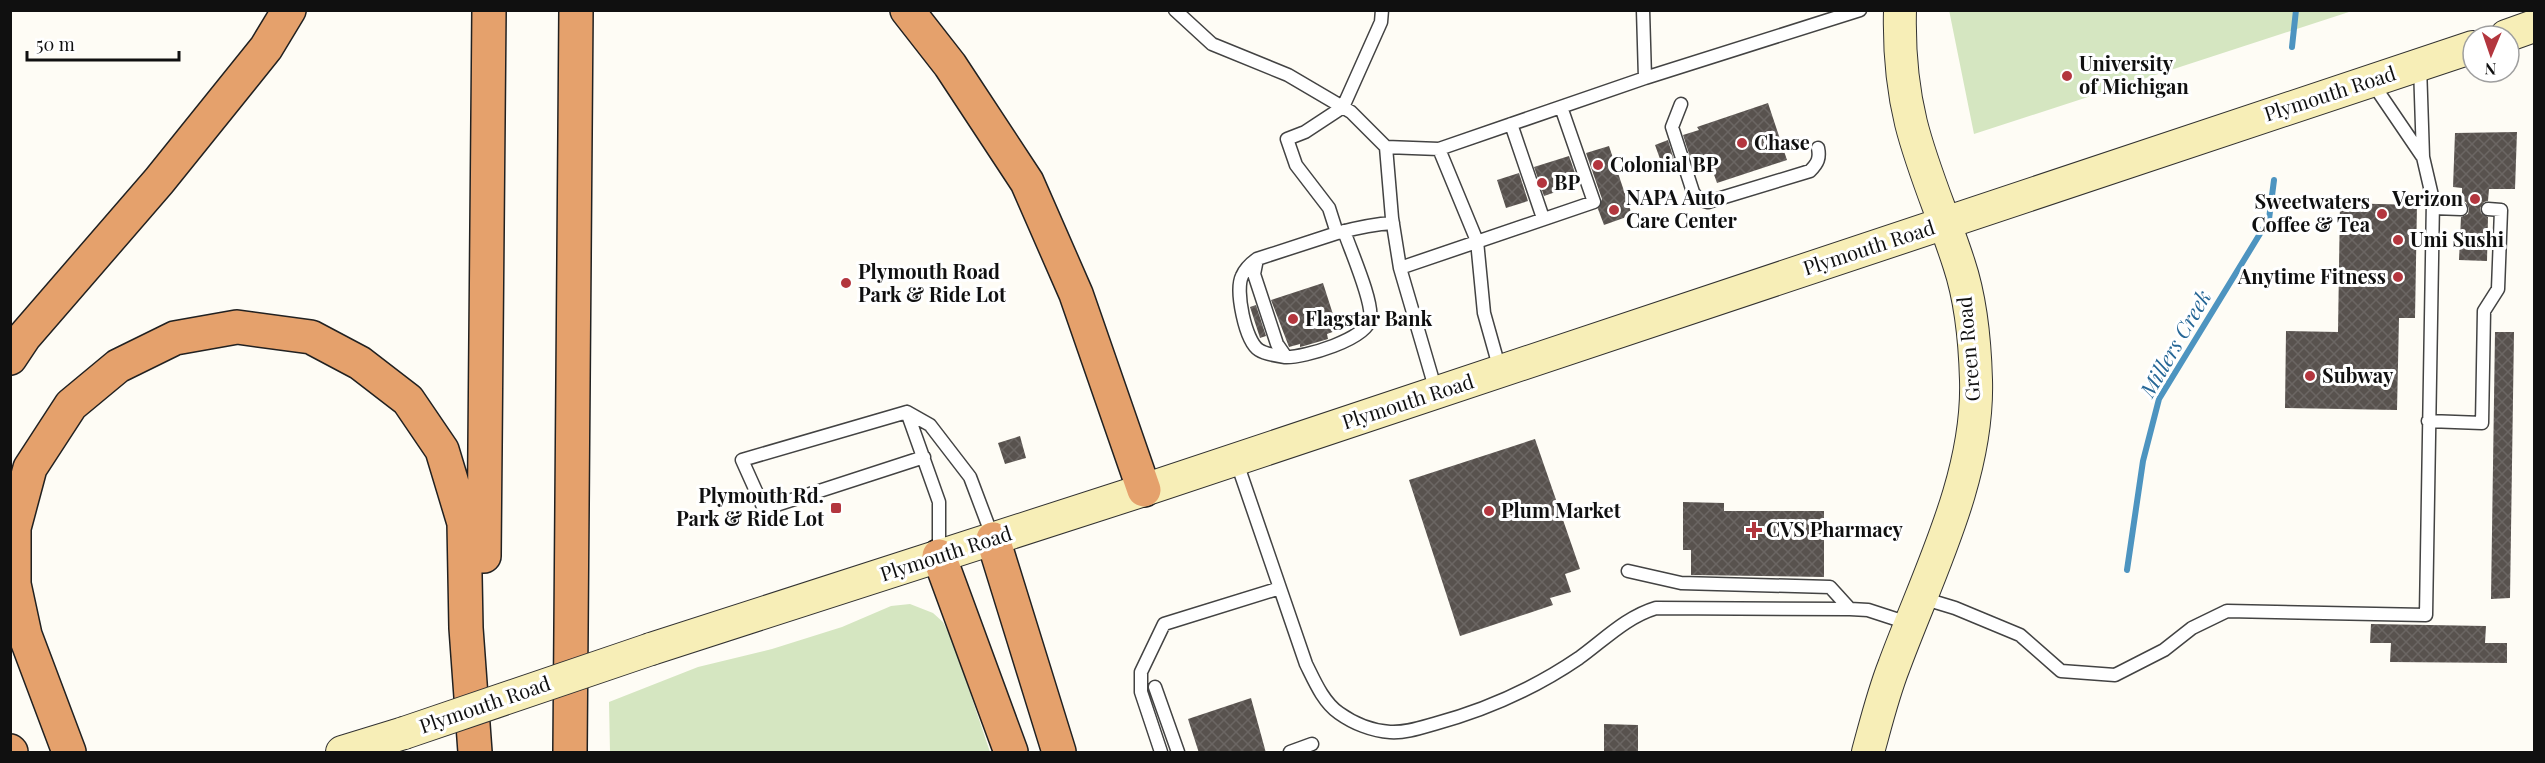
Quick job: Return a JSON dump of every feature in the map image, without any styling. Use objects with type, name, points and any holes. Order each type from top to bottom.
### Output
[{"type":"highway","points":[[10,358],[24,337],[159,181],[266,48],[289,10]]},
{"type":"highway","points":[[481,753],[489,10]]},
{"type":"highway","points":[[570,753],[576,10]]},
{"type":"highway","points":[[907,10],[950,65],[1027,182],[1076,294],[1144,490]]},
{"type":"highway","points":[[69,753],[25,635],[14,584],[14,528],[30,468],[71,405],[118,366],[175,338],[237,327],[311,337],[360,363],[408,400],[442,450],[464,523],[466,628],[475,753]]},
{"type":"highway","points":[[993,539],[1059,753]]},
{"type":"highway","points":[[939,556],[1011,753]]},
{"type":"main road","name":"Green Road","points":[[1868,753],[1893,667],[1916,611],[1960,488],[1974,423],[1976,381],[1969,316],[1960,266],[1911,122],[1903,80],[1900,10]]},
{"type":"main road","name":"Plymouth Road","points":[[342,753],[651,649],[1144,490],[2461,51]]},
{"type":"lane","points":[[1175,10],[1212,44],[1288,75],[1344,107],[1386,147],[1393,223],[1401,268],[1437,392]]},
{"type":"lane","points":[[1382,10],[1381,22],[1344,107],[1305,132],[1287,139],[1296,165],[1329,208],[1341,232],[1367,297],[1371,318],[1359,335],[1302,355],[1286,357],[1257,349],[1251,340],[1239,294],[1240,278],[1247,267],[1257,259],[1341,232],[1363,226],[1393,223]]},
{"type":"lane","points":[[1643,10],[1645,78]]},
{"type":"lane","points":[[1386,147],[1439,149],[1645,78],[1860,10]]},
{"type":"lane","points":[[1235,459],[1306,664],[1318,688],[1337,712],[1359,724],[1390,732],[1404,732],[1464,716],[1519,694],[1579,658],[1627,622],[1656,608],[1916,611],[1955,608],[2020,636],[2061,671],[2115,675],[2164,650],[2192,628],[2227,611],[2426,615],[2433,208],[2423,157],[2420,64]]},
{"type":"lane","points":[[2371,81],[2423,157]]},
{"type":"lane","points":[[1681,104],[1672,127],[1693,192],[1698,199],[1708,202],[1810,171],[1817,165],[1820,157],[1818,148]]},
{"type":"lane","points":[[1401,268],[1594,202],[1561,107]]},
{"type":"lane","points":[[1511,124],[1543,218]]},
{"type":"lane","points":[[1439,149],[1477,241],[1484,313],[1500,371]]},
{"type":"lane","points":[[2433,208],[2461,209]]},
{"type":"lane","points":[[2428,421],[2482,423],[2484,311],[2498,289],[2501,210],[2488,209]]},
{"type":"lane","points":[[1257,259],[1254,274],[1277,344],[1286,357]]},
{"type":"lane","points":[[907,412],[939,502],[939,556]]},
{"type":"lane","points":[[924,458],[764,509],[742,460],[907,412],[930,425],[970,477],[993,539]]},
{"type":"lane","points":[[1628,571],[1681,583],[1830,587],[1850,609]]},
{"type":"lane","points":[[1161,753],[1141,692],[1141,672],[1164,624],[1280,588]]},
{"type":"lane","points":[[1155,687],[1178,753]]},
{"type":"lane","points":[[1290,753],[1312,744]]},
{"type":"green space","name":"University of Michigan","points":[[1949,10],[2352,10],[2352,11],[1974,134]]},
{"type":"green space","points":[[910,604],[933,613],[943,622],[953,642],[990,752],[610,752],[609,702],[698,667],[772,649],[842,627],[891,606]]},
{"type":"building","name":"Chase","points":[[1768,103],[1787,160],[1717,183],[1707,155],[1691,160],[1683,135],[1699,130],[1697,127]]},
{"type":"building","name":"Verizon","points":[[2517,132],[2515,189],[2489,189],[2488,201],[2484,202],[2480,208],[2481,213],[2488,217],[2487,261],[2459,260],[2461,217],[2468,214],[2469,209],[2466,202],[2462,201],[2462,188],[2453,187],[2455,133]]},
{"type":"building","points":[[1668,140],[1676,166],[1664,170],[1655,145]]},
{"type":"building","points":[[1609,146],[1632,215],[1604,225],[1598,209],[1602,199],[1586,153]]},
{"type":"building","points":[[1569,156],[1579,184],[1544,196],[1534,167]]},
{"type":"building","points":[[1519,173],[1528,201],[1506,208],[1497,180]]},
{"type":"building","points":[[2340,203],[2417,205],[2415,318],[2399,318],[2397,410],[2285,408],[2286,331],[2338,332]]},
{"type":"building","name":"Flagstar Bank","points":[[1323,283],[1338,330],[1327,334],[1328,339],[1300,347],[1300,344],[1289,347],[1271,300]]},
{"type":"building","points":[[1256,305],[1266,336],[1260,338],[1250,307]]},
{"type":"building","points":[[2495,332],[2514,332],[2510,598],[2491,599]]},
{"type":"building","points":[[1020,436],[1026,458],[1005,464],[998,443]]},
{"type":"building","name":"Plum Market","points":[[1535,439],[1580,569],[1565,574],[1571,592],[1550,598],[1553,605],[1460,636],[1409,480]]},
{"type":"building","name":"CVS Pharmacy","points":[[1683,502],[1724,503],[1724,511],[1824,511],[1824,577],[1691,575],[1691,550],[1683,550]]},
{"type":"building","points":[[2371,624],[2486,626],[2485,643],[2507,643],[2507,663],[2390,662],[2391,643],[2370,643]]},
{"type":"building","points":[[1251,698],[1266,753],[1199,753],[1188,719]]},
{"type":"building","points":[[1604,724],[1638,725],[1638,753],[1604,753]]},
{"type":"waterway","name":"Millers Creek","points":[[2292,47],[2296,10]]},
{"type":"waterway","name":"Millers Creek","points":[[2127,570],[2143,461],[2159,399],[2269,219],[2274,180]]},
{"type":"place","name":"University of Michigan","points":[[2067,76]]},
{"type":"place","name":"Chase","points":[[1742,143]]},
{"type":"place","name":"Colonial BP","points":[[1598,165]]},
{"type":"place","name":"BP","points":[[1542,183]]},
{"type":"place","name":"Verizon","points":[[2475,199]]},
{"type":"place","name":"NAPA Auto Care Center","points":[[1614,210]]},
{"type":"place","name":"Sweetwaters Coffee & Tea","points":[[2382,214]]},
{"type":"place","name":"Umi Sushi","points":[[2398,240]]},
{"type":"place","name":"Anytime Fitness","points":[[2398,277]]},
{"type":"place","name":"Plymouth Road Park & Ride Lot","points":[[846,283]]},
{"type":"place","name":"Flagstar Bank","points":[[1293,319]]},
{"type":"place","name":"Subway","points":[[2310,376]]},
{"type":"place","name":"Plymouth Rd. Park & Ride Lot","points":[[836,508]]},
{"type":"place","name":"Plum Market","points":[[1489,511]]},
{"type":"place","name":"CVS Pharmacy","points":[[1754,530]]}]
